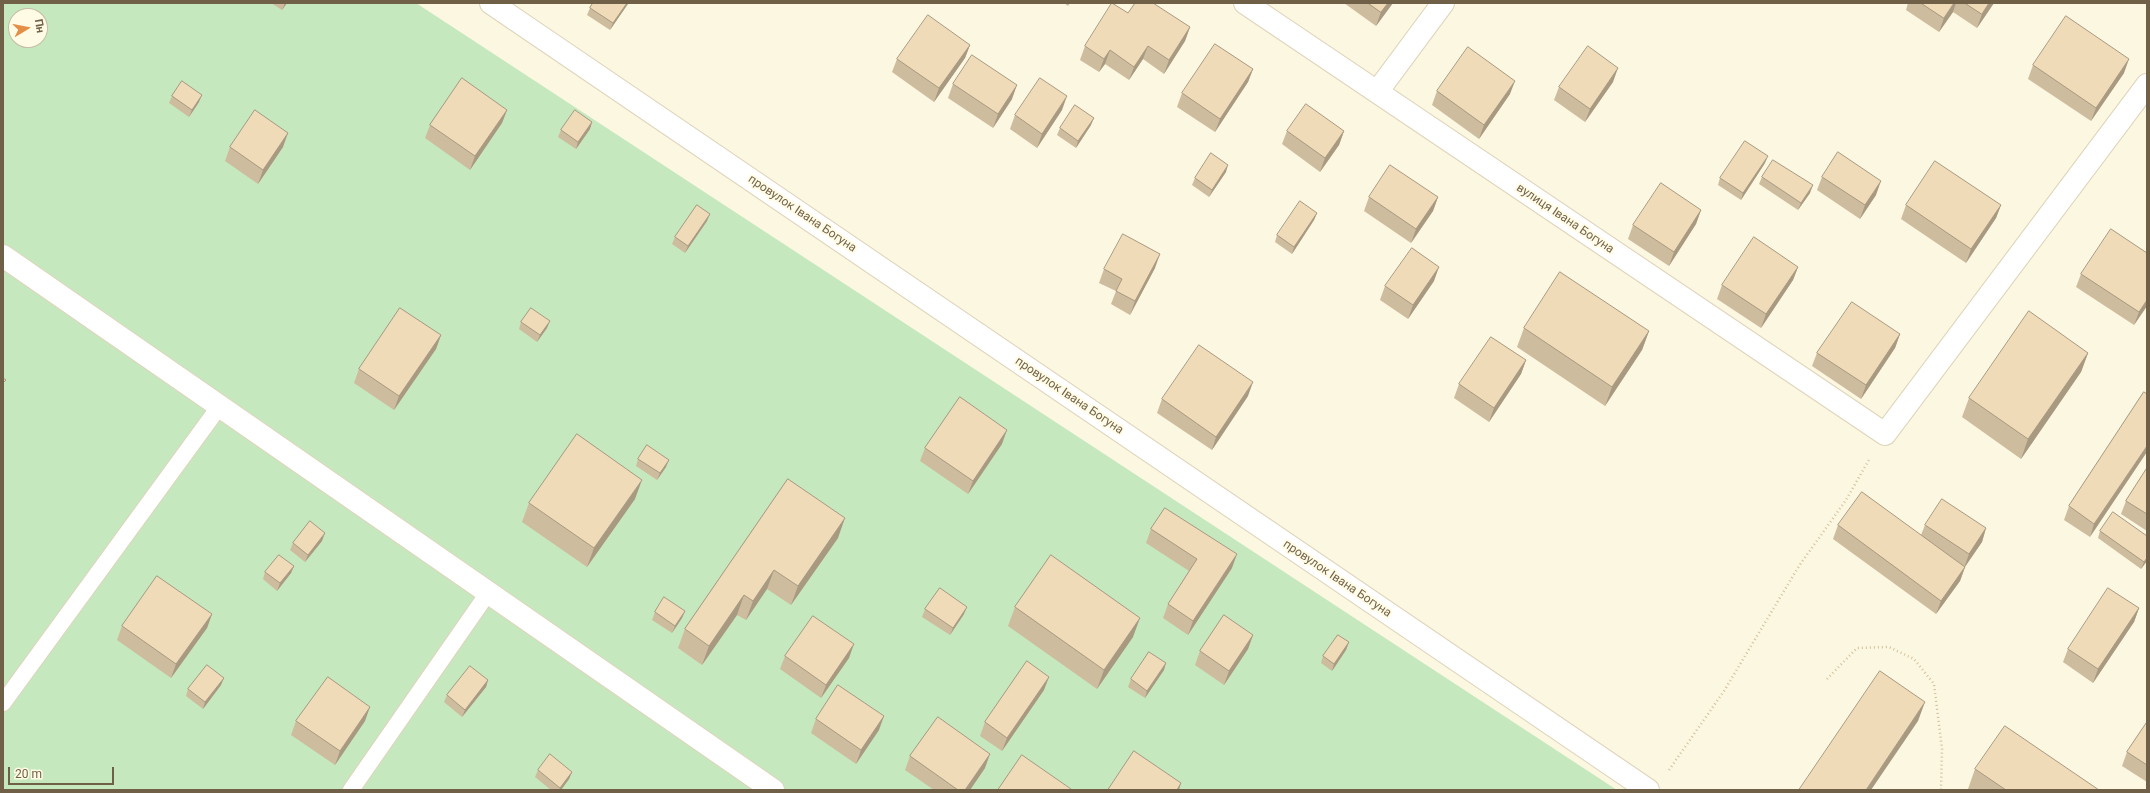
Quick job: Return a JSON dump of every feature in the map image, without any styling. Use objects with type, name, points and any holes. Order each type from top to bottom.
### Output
[{"type":"street","name":"провулок Івана Богуна","points":[[491,3],[1648,790]]},
{"type":"street","name":"вулиця Івана Богуна","points":[[1245,3],[1885,434]]},
{"type":"street","points":[[1377,92],[1443,3]]},
{"type":"street","points":[[1885,434],[2147,85]]},
{"type":"street","points":[[3,256],[773,790]]},
{"type":"lane","points":[[3,703],[219,407]]},
{"type":"lane","points":[[351,790],[488,592]]},
{"type":"path","points":[[1668,771],[1724,691],[1799,566],[1846,500],[1885,434]]},
{"type":"path","points":[[1828,678],[1857,648],[1889,647],[1914,659],[1934,684],[1942,749],[1940,790]]},
{"type":"green space","points":[[3,3],[416,3],[1617,790],[3,790]]},
{"type":"building","points":[[593,3],[627,3],[613,23],[590,8]]},
{"type":"building","points":[[1112,3],[1128,13],[1135,3],[1153,3],[1190,27],[1169,60],[1148,46],[1134,67],[1110,50],[1104,59],[1085,46]]},
{"type":"building","points":[[1368,3],[1388,3],[1381,12]]},
{"type":"building","points":[[1921,3],[1954,3],[1944,18]]},
{"type":"building","points":[[1965,3],[1989,3],[1982,14]]},
{"type":"building","points":[[928,15],[970,45],[939,88],[897,59]]},
{"type":"building","points":[[2066,16],[2129,59],[2096,108],[2033,65]]},
{"type":"building","points":[[1215,44],[1253,69],[1220,119],[1182,93]]},
{"type":"building","points":[[1588,46],[1618,68],[1590,109],[1559,87]]},
{"type":"building","points":[[1468,47],[1515,81],[1484,125],[1437,91]]},
{"type":"building","points":[[972,55],[1017,85],[998,114],[953,84]]},
{"type":"building","points":[[462,78],[507,110],[475,156],[430,125]]},
{"type":"building","points":[[1040,78],[1067,96],[1042,134],[1015,115]]},
{"type":"building","points":[[182,81],[202,95],[192,110],[172,96]]},
{"type":"building","points":[[1306,104],[1344,131],[1325,158],[1287,131]]},
{"type":"building","points":[[1075,105],[1094,118],[1078,141],[1060,128]]},
{"type":"building","points":[[255,110],[288,133],[263,170],[230,147]]},
{"type":"building","points":[[575,110],[592,122],[578,142],[561,130]]},
{"type":"building","points":[[1745,141],[1768,156],[1743,193],[1720,178]]},
{"type":"building","points":[[1838,152],[1881,181],[1865,205],[1822,177]]},
{"type":"building","points":[[1211,153],[1228,165],[1212,190],[1195,178]]},
{"type":"building","points":[[1773,160],[1813,185],[1801,203],[1762,177]]},
{"type":"building","points":[[1935,161],[2001,205],[1971,249],[1906,205]]},
{"type":"building","points":[[1390,165],[1438,197],[1416,229],[1369,197]]},
{"type":"building","points":[[1661,183],[1701,210],[1674,252],[1633,225]]},
{"type":"building","points":[[1300,201],[1317,213],[1294,247],[1277,235]]},
{"type":"building","points":[[697,205],[710,214],[688,246],[675,237]]},
{"type":"building","points":[[2111,229],[2147,253],[2147,300],[2139,312],[2081,274]]},
{"type":"building","points":[[1123,234],[1160,254],[1135,301],[1116,291],[1122,279],[1104,269]]},
{"type":"building","points":[[1754,237],[1798,267],[1766,314],[1722,285]]},
{"type":"building","points":[[1412,248],[1439,267],[1413,305],[1385,286]]},
{"type":"building","points":[[1560,272],[1649,331],[1612,387],[1524,328]]},
{"type":"building","points":[[1852,302],[1900,334],[1866,385],[1817,353]]},
{"type":"building","points":[[400,308],[441,335],[399,396],[359,369]]},
{"type":"building","points":[[531,308],[550,321],[540,335],[521,322]]},
{"type":"building","points":[[2029,311],[2088,353],[2028,439],[1969,398]]},
{"type":"building","points":[[1491,337],[1526,360],[1494,408],[1459,384]]},
{"type":"building","points":[[1199,345],[1253,382],[1216,437],[1162,399]]},
{"type":"building","points":[[2144,392],[2147,394],[2147,446],[2094,524],[2069,506]]},
{"type":"building","points":[[960,397],[1007,430],[973,481],[925,448]]},
{"type":"building","points":[[577,434],[642,480],[594,548],[529,503]]},
{"type":"building","points":[[647,445],[669,460],[660,473],[638,459]]},
{"type":"building","points":[[2147,468],[2147,514],[2126,501]]},
{"type":"building","points":[[788,479],[845,518],[798,586],[774,570],[753,601],[744,595],[709,646],[685,629]]},
{"type":"building","points":[[1862,492],[1965,567],[1941,601],[1838,525]]},
{"type":"building","points":[[1942,499],[1986,528],[1969,554],[1925,525]]},
{"type":"building","points":[[1165,508],[1237,554],[1193,621],[1168,604],[1197,559],[1151,529]]},
{"type":"building","points":[[2113,512],[2147,536],[2147,558],[2144,562],[2100,531]]},
{"type":"building","points":[[310,521],[325,533],[308,555],[293,543]]},
{"type":"building","points":[[279,555],[294,566],[280,583],[265,572]]},
{"type":"building","points":[[1051,555],[1140,618],[1104,670],[1015,607]]},
{"type":"building","points":[[157,576],[212,614],[176,664],[122,626]]},
{"type":"building","points":[[940,588],[967,607],[953,628],[925,609]]},
{"type":"building","points":[[2108,588],[2139,608],[2098,669],[2068,649]]},
{"type":"building","points":[[664,597],[685,611],[675,626],[655,612]]},
{"type":"building","points":[[1224,615],[1253,635],[1229,671],[1200,651]]},
{"type":"building","points":[[813,616],[854,644],[826,685],[785,656]]},
{"type":"building","points":[[1338,635],[1349,642],[1334,664],[1323,656]]},
{"type":"building","points":[[1149,652],[1166,663],[1147,691],[1131,679]]},
{"type":"building","points":[[1027,661],[1049,677],[1007,738],[985,722]]},
{"type":"building","points":[[207,665],[224,678],[205,702],[188,689]]},
{"type":"building","points":[[470,666],[488,680],[465,710],[447,695]]},
{"type":"building","points":[[1880,671],[1925,702],[1866,790],[1799,790]]},
{"type":"building","points":[[328,677],[370,707],[340,751],[296,721]]},
{"type":"building","points":[[838,685],[884,716],[861,750],[816,719]]},
{"type":"building","points":[[938,717],[990,754],[965,790],[958,790],[910,756]]},
{"type":"building","points":[[2147,722],[2147,765],[2127,752]]},
{"type":"building","points":[[2005,726],[2099,790],[2006,790],[1975,769]]},
{"type":"building","points":[[1134,751],[1181,783],[1177,790],[1108,790]]},
{"type":"building","points":[[550,754],[572,772],[560,788],[538,770]]},
{"type":"building","points":[[1022,755],[1071,789],[998,790]]}]
